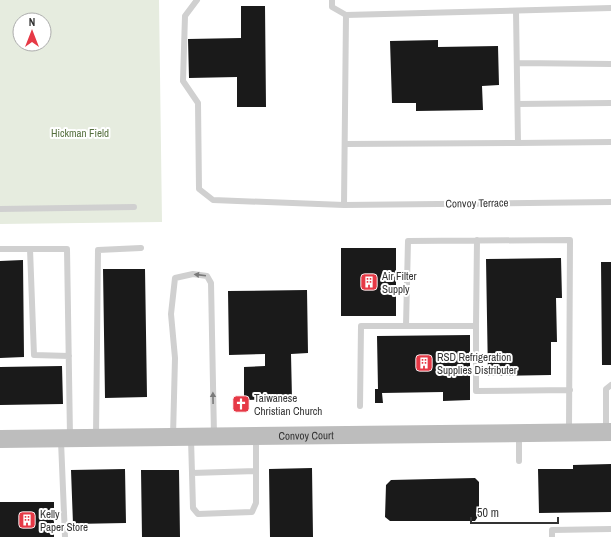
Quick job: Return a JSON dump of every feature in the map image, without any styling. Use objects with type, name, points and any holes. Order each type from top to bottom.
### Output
[{"type":"street","name":"Convoy Court","points":[[0,439],[609,432]]},
{"type":"lane","name":"Convoy Terrace","points":[[197,0],[185,16],[183,81],[198,103],[199,189],[214,200],[344,205],[611,202]]},
{"type":"lane","points":[[332,0],[332,7],[346,15],[611,8]]},
{"type":"lane","points":[[516,11],[518,143]]},
{"type":"lane","points":[[344,205],[346,15]]},
{"type":"lane","points":[[517,63],[611,64]]},
{"type":"lane","points":[[518,104],[611,104]]},
{"type":"lane","points":[[344,144],[611,142]]},
{"type":"lane","points":[[0,209],[134,207]]},
{"type":"lane","points":[[477,240],[476,391],[570,390]]},
{"type":"lane","points":[[406,326],[408,241],[570,240],[569,432]]},
{"type":"lane","points":[[0,248],[67,249],[69,356],[65,537]]},
{"type":"lane","points":[[96,438],[98,250],[141,248]]},
{"type":"lane","points":[[30,249],[34,355],[69,356]]},
{"type":"lane","points":[[214,437],[210,328],[211,283],[207,276],[193,274],[175,278],[171,314],[182,437],[192,473],[193,508],[198,514],[252,512],[256,503],[256,436]]},
{"type":"lane","points":[[360,406],[361,326],[476,326]]},
{"type":"lane","points":[[609,432],[606,389],[611,385]]},
{"type":"lane","points":[[519,433],[519,461]]},
{"type":"lane","points":[[192,473],[256,471]]},
{"type":"lane","points":[[552,537],[552,530],[611,530]]},
{"type":"green space","name":"Hickman Field","points":[[0,0],[159,0],[162,222],[0,224]]},
{"type":"building","points":[[241,6],[265,6],[266,107],[237,107],[237,77],[189,78],[188,39],[241,38]]},
{"type":"building","points":[[438,40],[438,47],[498,46],[499,85],[482,86],[483,110],[416,111],[416,103],[392,103],[390,41]]},
{"type":"building","name":"Air Filter Supply","points":[[341,248],[396,248],[396,316],[341,316]]},
{"type":"building","points":[[561,258],[562,298],[556,298],[557,342],[551,342],[551,375],[488,376],[486,259]]},
{"type":"building","points":[[23,260],[24,357],[0,358],[0,261]]},
{"type":"building","points":[[601,262],[611,262],[611,365],[602,365]]},
{"type":"building","points":[[103,269],[145,269],[147,397],[105,398]]},
{"type":"building","points":[[307,290],[308,353],[291,354],[292,399],[244,400],[244,367],[265,366],[265,354],[229,355],[228,291]]},
{"type":"building","name":"RSD Refrigeration Supplies Distributer","points":[[470,335],[470,400],[443,401],[443,392],[382,393],[383,403],[375,403],[375,389],[378,389],[377,336]]},
{"type":"building","points":[[62,366],[63,404],[0,405],[0,367]]},
{"type":"building","points":[[611,464],[611,512],[539,513],[538,469],[573,469],[573,465]]},
{"type":"building","points":[[312,468],[313,537],[270,537],[269,469]]},
{"type":"building","points":[[125,469],[126,523],[73,524],[71,470]]},
{"type":"building","points":[[141,470],[179,470],[180,537],[142,537]]},
{"type":"building","points":[[475,478],[479,482],[479,515],[475,521],[390,521],[385,517],[386,485],[391,480]]},
{"type":"building","name":"Kelly Paper Store","points":[[0,502],[54,502],[54,537],[0,537]]},
{"type":"place","name":"Air Filter Supply","points":[[369,282]]},
{"type":"place","name":"RSD Refrigeration Supplies Distributer","points":[[424,363]]},
{"type":"place","name":"Taiwanese Christian Church","points":[[241,404]]},
{"type":"place","name":"Kelly Paper Store","points":[[27,520]]}]
